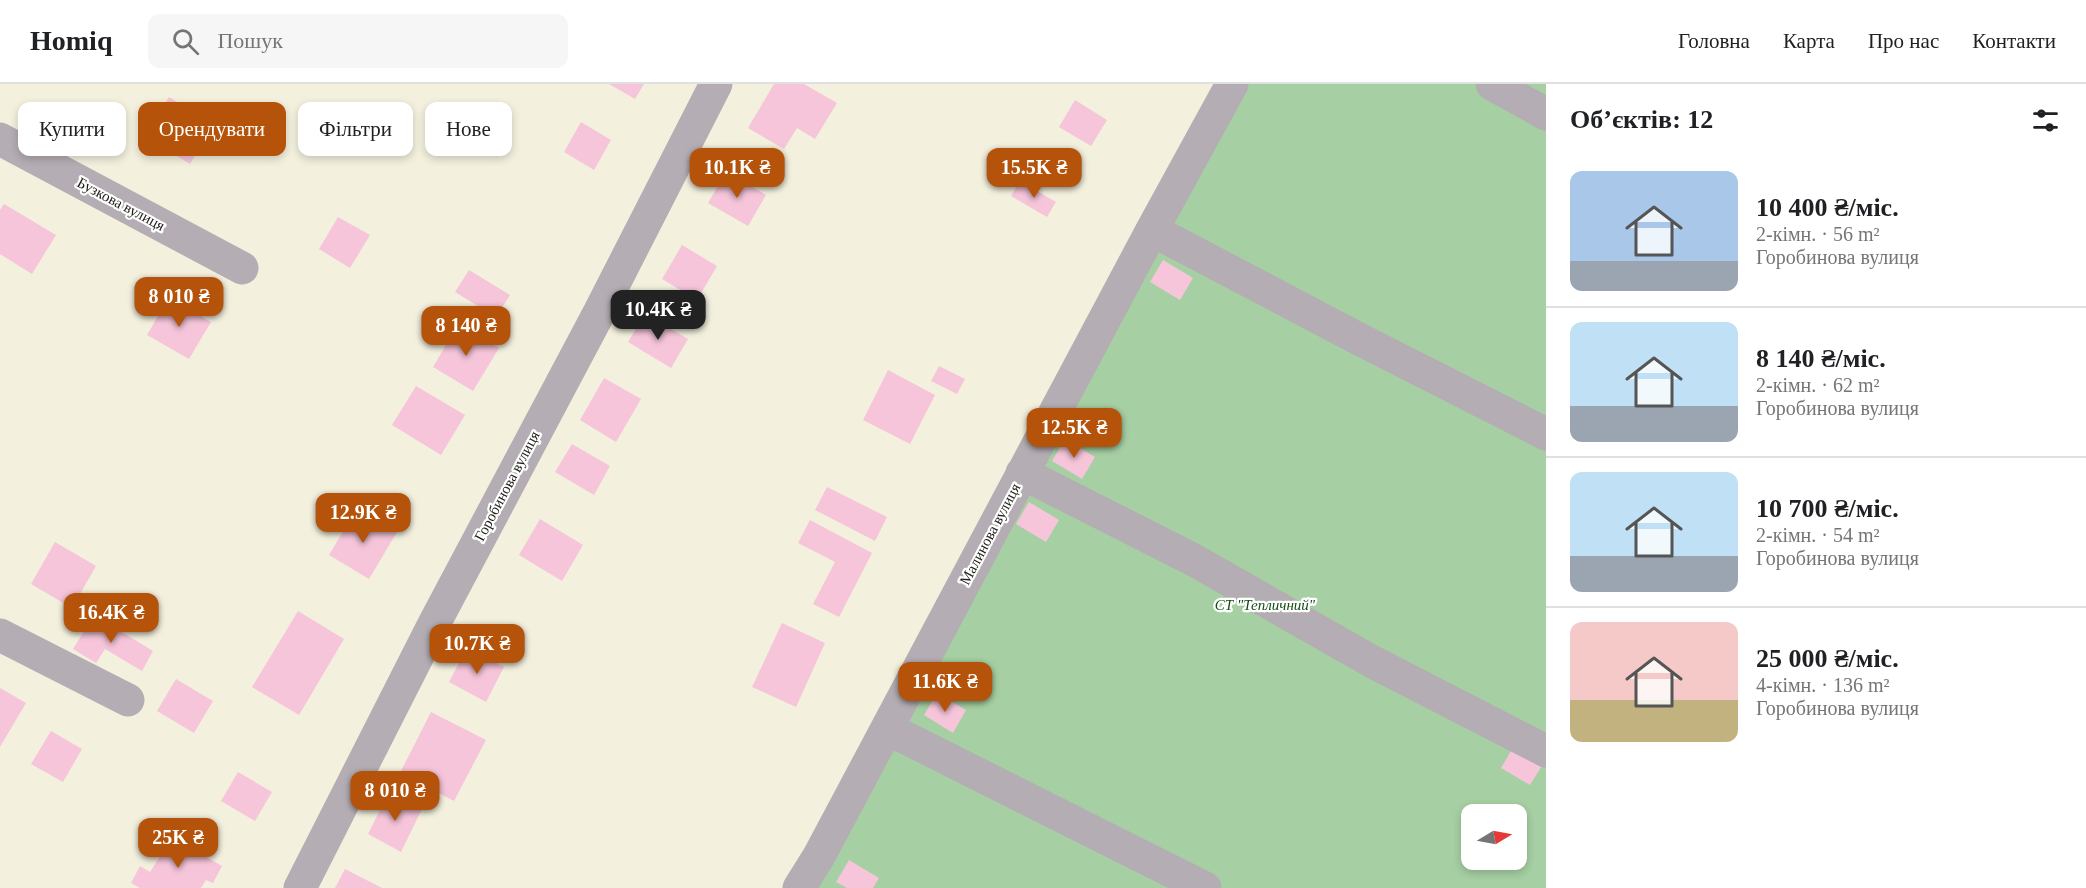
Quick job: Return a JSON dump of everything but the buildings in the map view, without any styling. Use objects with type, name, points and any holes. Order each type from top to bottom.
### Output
[{"type":"street","name":"Горобинова вулиця","points":[[300,888],[434,624],[716,84]]},
{"type":"street","name":"Малинова вулиця","points":[[799,888],[819,856],[888,729],[1022,473],[1232,84]]},
{"type":"street","points":[[1492,84],[1546,114]]},
{"type":"street","name":"Бузкова вулиця","points":[[0,139],[242,268]]},
{"type":"street","points":[[1152,230],[1546,434]]},
{"type":"street","points":[[1022,473],[1192,559],[1371,662],[1546,751]]},
{"type":"street","points":[[0,635],[128,700]]},
{"type":"street","points":[[888,729],[1205,888]]},
{"type":"green space","name":"СТ \"Тепличний\"","points":[[1225,84],[1546,84],[1546,888],[796,888]]}]
